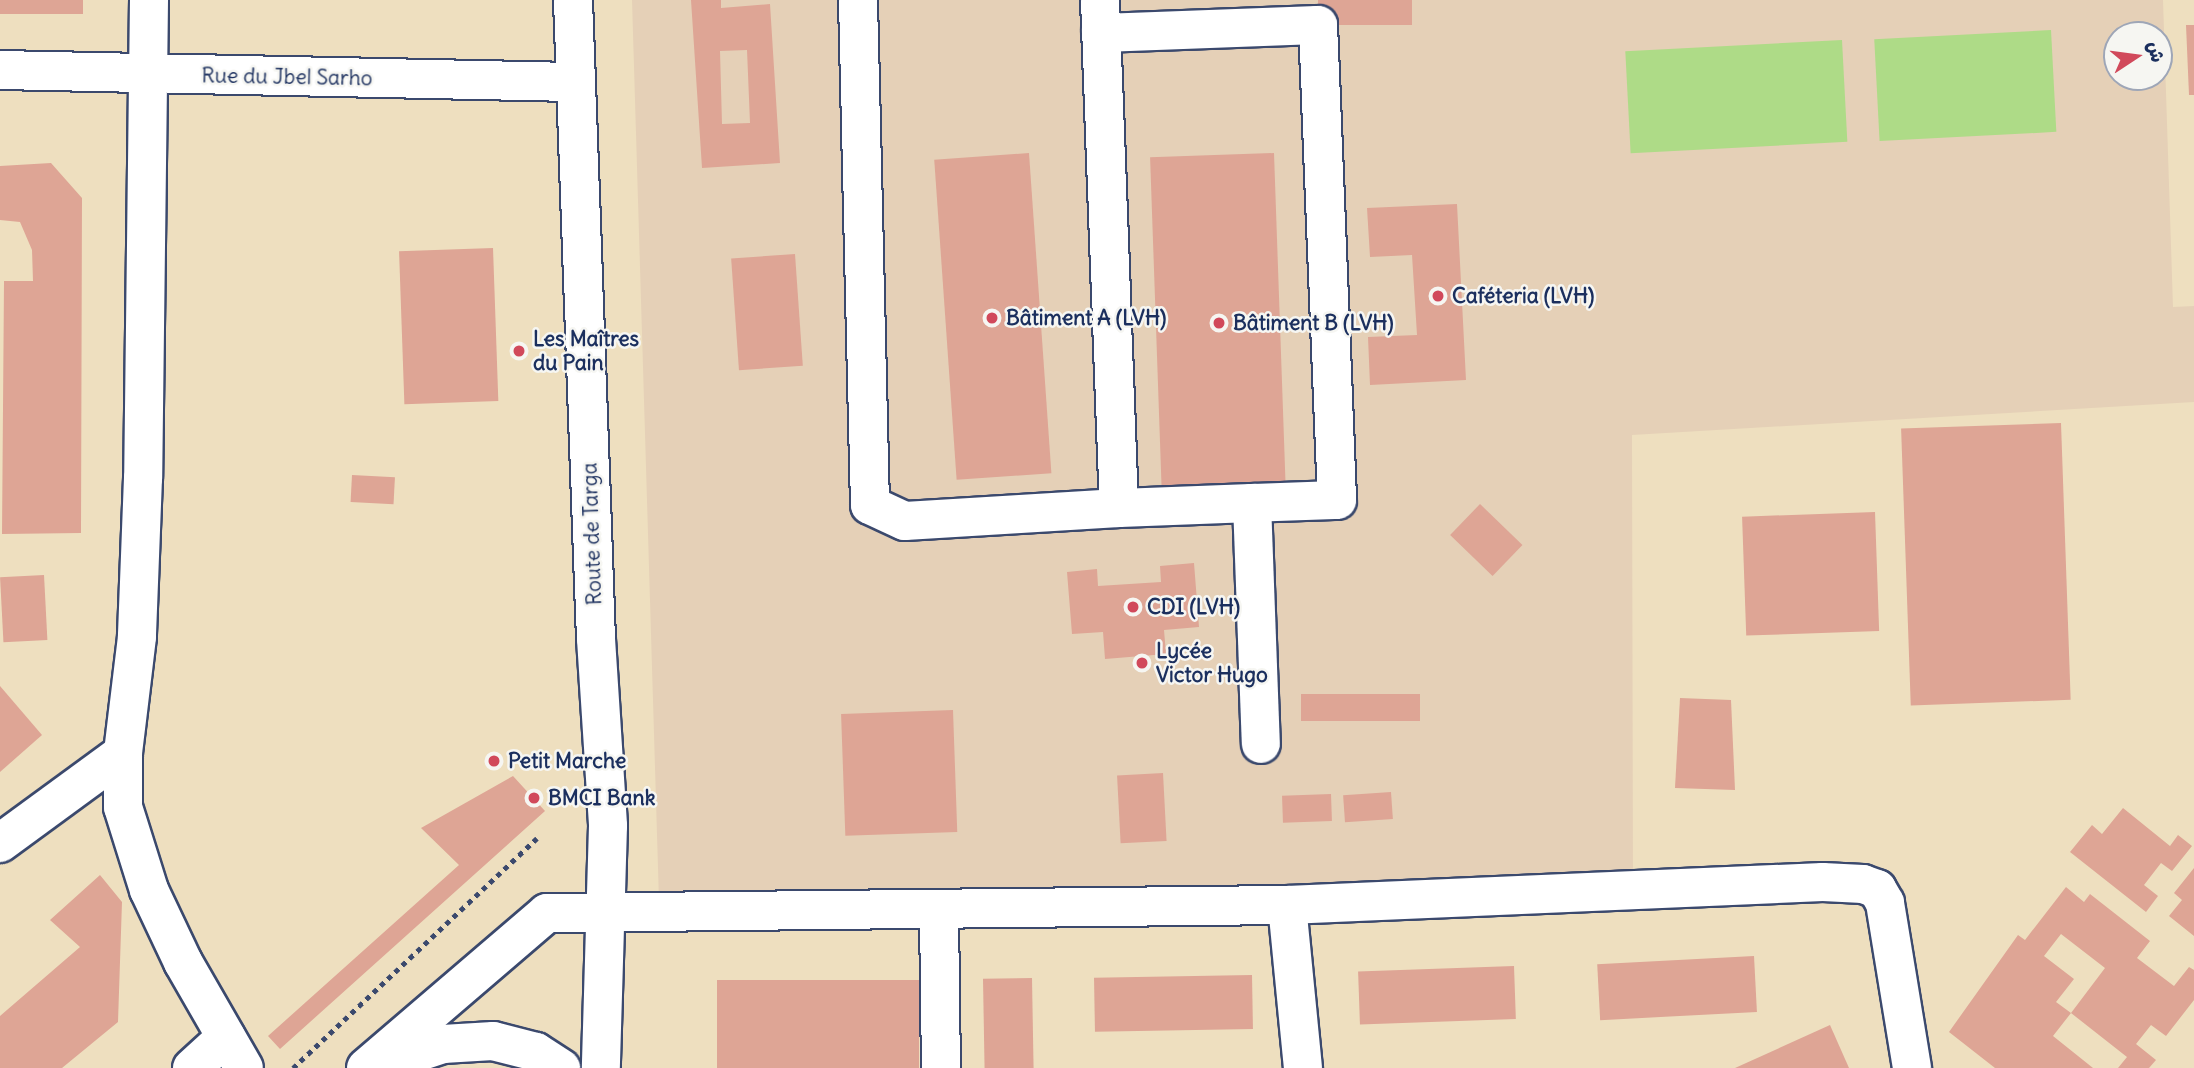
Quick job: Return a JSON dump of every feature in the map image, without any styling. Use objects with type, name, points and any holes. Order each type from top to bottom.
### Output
[{"type":"street","points":[[149,0],[150,75],[138,623],[123,753],[123,807],[149,890],[235,1053],[192,1068]]},
{"type":"street","name":"Route de Targa","points":[[573,0],[596,639],[608,826],[601,1068]]},
{"type":"street","points":[[858,0],[870,505],[905,521],[1119,508],[1337,500],[1318,25],[1101,16],[1119,508]]},
{"type":"street","name":"Rue du Jbel Sarho","points":[[0,70],[575,82]]},
{"type":"street","points":[[1252,503],[1261,744]]},
{"type":"street","points":[[0,843],[123,753]]},
{"type":"street","points":[[368,1068],[547,913],[940,911],[1287,905],[1863,884],[1877,889],[1885,903],[1912,1068]]},
{"type":"street","points":[[1287,905],[1303,1068]]},
{"type":"street","points":[[940,911],[942,1068]]},
{"type":"street","points":[[368,1068],[443,1044],[493,1041],[548,1057],[561,1068]]},
{"type":"path","points":[[293,1068],[537,838]]},
{"type":"shaded area","name":"Lycée Victor Hugo","points":[[632,0],[2163,0],[2164,21],[2103,21],[2103,91],[2166,91],[2173,307],[2194,306],[2194,402],[1632,435],[1633,890],[659,901]]},
{"type":"green space","points":[[2051,30],[2056,132],[1880,141],[1874,39]]},
{"type":"green space","points":[[1842,40],[1847,142],[1631,153],[1625,51]]},
{"type":"building","points":[[0,0],[83,0],[83,14],[0,14]]},
{"type":"building","points":[[691,0],[721,0],[721,8],[770,4],[780,163],[702,168]],"holes":[[[747,50],[750,123],[722,124],[720,51]]]},
{"type":"building","points":[[1318,0],[1412,0],[1412,25],[1318,25]]},
{"type":"building","points":[[2186,25],[2194,25],[2194,95],[2189,95]]},
{"type":"building","name":"Bâtiment A (LVH)","points":[[1029,153],[1051,473],[957,480],[934,160]]},
{"type":"building","name":"Bâtiment B (LVH)","points":[[1274,153],[1285,482],[1162,486],[1150,157]]},
{"type":"building","points":[[51,163],[82,198],[81,533],[2,534],[4,281],[33,281],[32,250],[20,222],[0,220],[0,166]]},
{"type":"building","name":"Caféteria (LVH)","points":[[1457,204],[1466,380],[1370,385],[1368,337],[1417,335],[1412,255],[1370,257],[1367,208]]},
{"type":"building","points":[[493,248],[498,401],[404,404],[399,251]]},
{"type":"building","points":[[795,254],[803,366],[739,370],[731,258]]},
{"type":"building","points":[[2061,423],[2071,700],[1911,705],[1901,429]]},
{"type":"building","points":[[352,475],[395,477],[394,504],[351,502]]},
{"type":"building","points":[[1480,504],[1522,545],[1493,576],[1450,535]]},
{"type":"building","points":[[1875,512],[1879,631],[1746,636],[1742,517]]},
{"type":"building","name":"CDI (LVH)","points":[[1194,563],[1199,627],[1164,630],[1166,654],[1105,659],[1103,632],[1072,634],[1067,572],[1097,569],[1098,586],[1161,582],[1160,566]]},
{"type":"building","points":[[44,575],[47,640],[3,642],[0,577]]},
{"type":"building","points":[[0,686],[42,735],[0,772]]},
{"type":"building","points":[[1301,694],[1420,694],[1420,721],[1301,721]]},
{"type":"building","points":[[1680,698],[1731,700],[1735,790],[1675,788]]},
{"type":"building","points":[[953,710],[957,832],[845,836],[841,714]]},
{"type":"building","points":[[1163,773],[1167,841],[1121,843],[1117,775]]},
{"type":"building","points":[[513,776],[545,811],[280,1049],[268,1036],[459,865],[421,828]]},
{"type":"building","points":[[1391,792],[1393,819],[1345,822],[1343,795]]},
{"type":"building","points":[[1331,794],[1332,821],[1283,823],[1282,796]]},
{"type":"building","points":[[2123,808],[2170,846],[2178,835],[2192,846],[2172,871],[2161,863],[2144,885],[2158,896],[2146,912],[2070,852],[2092,825],[2102,834]]},
{"type":"building","points":[[2194,868],[2194,936],[2169,916],[2182,900],[2174,893]]},
{"type":"building","points":[[100,875],[122,902],[118,1022],[62,1068],[0,1068],[0,1016],[80,947],[50,920]]},
{"type":"building","points":[[2066,887],[2084,902],[2090,894],[2150,941],[2137,958],[2174,986],[2189,967],[2194,970],[2194,1000],[2166,1036],[2151,1025],[2136,1044],[2156,1060],[2149,1068],[2118,1068],[2127,1057],[2071,1013],[2053,1036],[2093,1068],[1995,1068],[1949,1032],[2018,935],[2025,940]],"holes":[[[2061,934],[2105,968],[2071,1013],[2056,1002],[2074,979],[2044,956]]]},
{"type":"building","points":[[1754,956],[1757,1012],[1600,1020],[1597,964]]},
{"type":"building","points":[[1514,966],[1516,1019],[1360,1024],[1358,971]]},
{"type":"building","points":[[1252,975],[1253,1029],[1095,1032],[1094,978]]},
{"type":"building","points":[[1032,978],[1034,1068],[985,1068],[983,979]]},
{"type":"building","points":[[717,980],[919,980],[919,1068],[717,1068]]},
{"type":"building","points":[[1830,1025],[1849,1068],[1735,1068]]},
{"type":"place","name":"Caféteria (LVH)","points":[[1438,296]]},
{"type":"place","name":"Bâtiment A (LVH)","points":[[992,318]]},
{"type":"place","name":"Bâtiment B (LVH)","points":[[1219,323]]},
{"type":"place","name":"Les Maîtres du Pain","points":[[519,351]]},
{"type":"place","name":"CDI (LVH)","points":[[1133,607]]},
{"type":"place","name":"Lycée Victor Hugo","points":[[1142,663]]},
{"type":"place","name":"Petit Marche","points":[[494,761]]},
{"type":"place","name":"BMCI Bank","points":[[534,798]]}]
